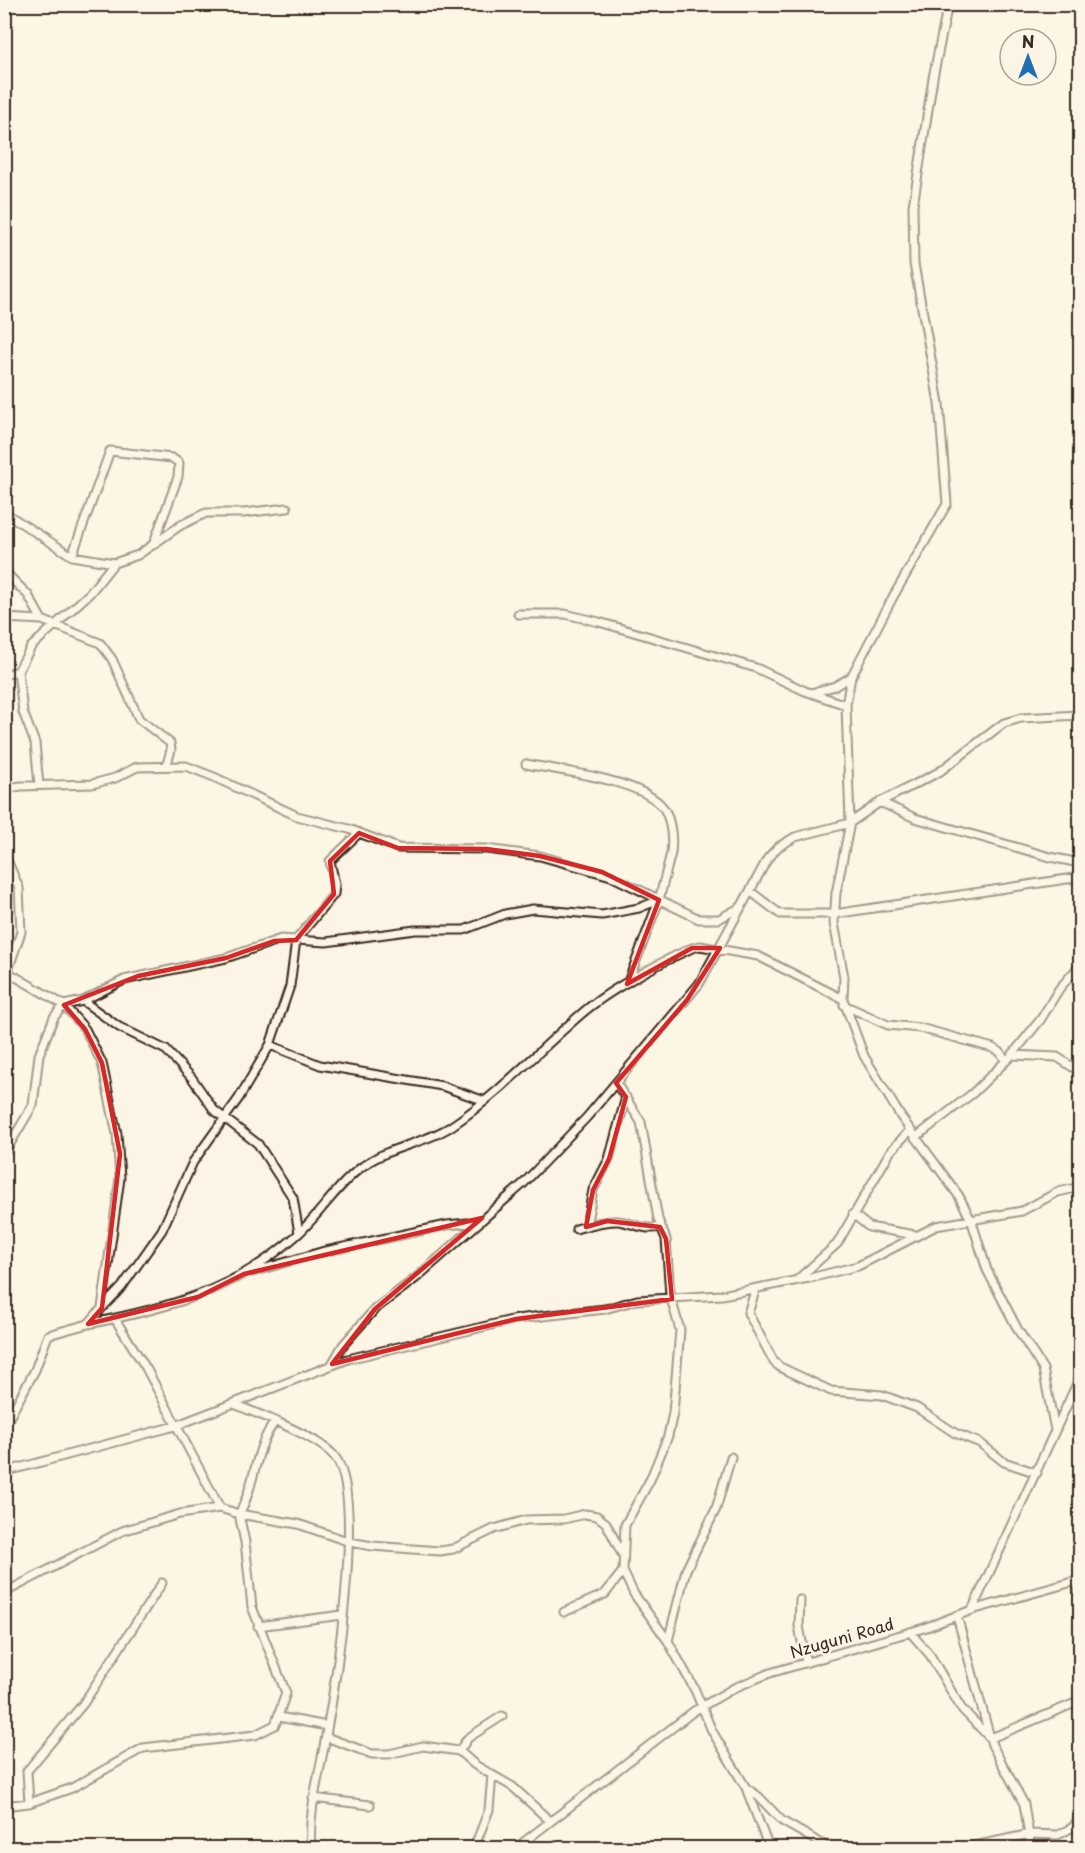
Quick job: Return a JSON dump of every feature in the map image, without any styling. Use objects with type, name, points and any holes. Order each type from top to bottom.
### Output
[{"type":"street","points":[[948,4],[929,101],[913,206],[916,276],[927,322],[939,403],[947,504],[851,677],[846,705],[850,823],[834,914],[844,977],[844,1002],[870,1069],[915,1138],[958,1196],[972,1222],[987,1270],[1018,1330],[1042,1369],[1055,1430]]},
{"type":"street","points":[[72,556],[108,453],[115,450],[172,458],[179,464],[178,477],[152,547]]},
{"type":"street","points":[[39,785],[35,744],[23,712],[18,671],[31,647],[53,624],[90,594],[114,563],[152,547],[181,525],[206,513],[243,513],[287,508]]},
{"type":"street","points":[[4,512],[72,556],[114,563]]},
{"type":"street","points":[[4,571],[28,595],[42,620]]},
{"type":"street","points":[[518,614],[565,614],[599,622],[756,668],[811,693],[846,705]]},
{"type":"street","points":[[4,618],[42,620],[100,642],[112,658],[139,719],[170,743],[171,750],[167,764]]},
{"type":"street","points":[[4,675],[18,671]]},
{"type":"street","points":[[811,693],[835,687],[851,677]]},
{"type":"street","points":[[332,1364],[342,1345],[375,1308],[416,1278],[524,1183],[616,1083],[687,1000],[778,847],[805,833],[850,823],[880,802],[939,772],[1004,723],[1021,718],[1080,715]]},
{"type":"street","points":[[4,789],[39,785],[102,783],[132,768],[167,764],[192,767],[297,816],[359,833],[398,848],[486,849],[540,856],[602,872],[699,919],[726,917],[741,907]]},
{"type":"street","points":[[526,764],[617,782],[661,804],[668,819],[672,845],[659,900],[628,982]]},
{"type":"street","points":[[880,802],[915,818],[1050,857],[1080,863]]},
{"type":"street","points":[[88,1324],[122,1287],[162,1230],[194,1162],[224,1120],[270,1045],[290,986],[296,940],[334,894],[335,884],[330,861],[359,833]]},
{"type":"street","points":[[4,853],[21,895],[20,939],[6,971],[4,982]]},
{"type":"street","points":[[750,891],[780,914],[834,914],[1080,877]]},
{"type":"street","points":[[4,1154],[33,1105],[37,1062],[43,1039],[51,1022],[64,1005],[83,1001],[113,984],[138,976],[226,958],[274,941],[326,942],[415,930],[464,930],[505,914],[533,909],[602,915],[639,908],[659,900]]},
{"type":"street","points":[[4,1426],[35,1370],[48,1335],[198,1297],[244,1274],[276,1253],[299,1233],[363,1165],[429,1139],[485,1101],[581,1014],[628,982],[692,948],[720,948],[758,956],[888,1025],[920,1028],[993,1048],[1000,1052],[1005,1061]]},
{"type":"street","points":[[915,1138],[973,1093],[1012,1055],[1041,1019],[1059,989],[1080,965]]},
{"type":"street","points":[[6,971],[64,1005],[85,1029],[95,1046],[107,1078],[117,1134],[120,1178],[102,1308]]},
{"type":"street","points":[[83,1001],[119,1027],[145,1037],[166,1050],[224,1120],[238,1128],[266,1152],[293,1198],[299,1233]]},
{"type":"street","points":[[270,1045],[320,1065],[442,1086],[485,1101]]},
{"type":"street","points":[[1012,1055],[1052,1055],[1080,1072]]},
{"type":"street","points":[[616,1083],[641,1122],[660,1227],[666,1239],[672,1299],[680,1330],[673,1413],[668,1436],[650,1480],[625,1525],[623,1571],[634,1594],[668,1641],[695,1690],[700,1707],[746,1788],[769,1848]]},
{"type":"street","points":[[586,1226],[593,1190],[609,1159],[626,1096]]},
{"type":"street","points":[[798,1279],[837,1244],[890,1152],[910,1130]]},
{"type":"street","points":[[4,1472],[175,1426],[332,1364],[516,1319],[605,1309],[628,1301],[672,1299],[756,1288],[858,1266],[915,1236],[947,1223],[972,1222],[1022,1211],[1059,1192],[1080,1187]]},
{"type":"street","points":[[853,1214],[869,1227],[915,1236]]},
{"type":"street","points":[[576,1229],[607,1221],[619,1221],[643,1228],[660,1227]]},
{"type":"street","points":[[244,1274],[321,1252],[477,1222]]},
{"type":"street","points":[[756,1288],[748,1313],[776,1365],[831,1391],[882,1395],[901,1404],[913,1406],[955,1432],[980,1443],[1004,1462],[1037,1473]]},
{"type":"street","points":[[114,1319],[146,1368],[220,1508]]},
{"type":"street","points":[[972,1610],[1080,1377]]},
{"type":"street","points":[[234,1404],[328,1450],[336,1458],[344,1480],[350,1542],[326,1737],[313,1798],[312,1848]]},
{"type":"street","points":[[4,1806],[29,1803],[72,1788],[143,1748],[255,1735],[267,1730],[279,1718],[286,1693],[252,1607],[245,1542],[239,1514],[247,1498],[264,1437],[274,1422]]},
{"type":"street","points":[[668,1641],[686,1570],[716,1509],[731,1457]]},
{"type":"street","points":[[4,1593],[122,1531],[180,1514],[220,1508],[239,1514],[298,1524],[350,1542],[396,1548],[447,1550],[494,1529],[526,1520],[564,1519],[585,1514],[597,1516],[606,1523],[622,1554]]},
{"type":"street","points":[[564,1612],[605,1594],[623,1571]]},
{"type":"street","points":[[1078,1581],[1080,1594]]},
{"type":"street","name":"Nzuguni Road","points":[[516,1848],[700,1707],[750,1680],[910,1632],[972,1610],[1078,1581]]},
{"type":"street","points":[[29,1803],[27,1771],[83,1704],[162,1583]]},
{"type":"street","points":[[800,1600],[799,1626],[806,1663]]},
{"type":"street","points":[[258,1626],[342,1615]]},
{"type":"street","points":[[957,1616],[991,1738],[1006,1775],[1024,1804],[1031,1848]]},
{"type":"street","points":[[910,1632],[930,1655],[961,1708],[991,1738]]},
{"type":"street","points":[[991,1738],[1080,1701]]},
{"type":"street","points":[[459,1750],[468,1738],[502,1716]]},
{"type":"street","points":[[279,1718],[327,1726]]},
{"type":"street","points":[[326,1737],[372,1754],[389,1754],[423,1746],[459,1750],[492,1775],[513,1787],[550,1821]]},
{"type":"street","points":[[474,1848],[489,1810],[492,1775]]},
{"type":"street","points":[[746,1788],[759,1797],[782,1821],[829,1848]]},
{"type":"street","points":[[313,1798],[370,1805]]},
{"type":"street","points":[[965,1848],[1030,1834],[1065,1833],[1080,1818]]},
{"type":"highlighted area","points":[[359,833],[398,848],[486,849],[540,856],[602,872],[659,900],[627,984],[692,948],[720,948],[687,1000],[616,1083],[626,1097],[609,1159],[593,1190],[586,1227],[607,1221],[660,1227],[666,1239],[672,1299],[516,1319],[332,1364],[375,1309],[482,1218],[244,1274],[198,1297],[88,1324],[102,1308],[120,1154],[102,1063],[85,1029],[64,1005],[138,976],[226,958],[274,941],[296,940],[334,894],[330,861]]}]
